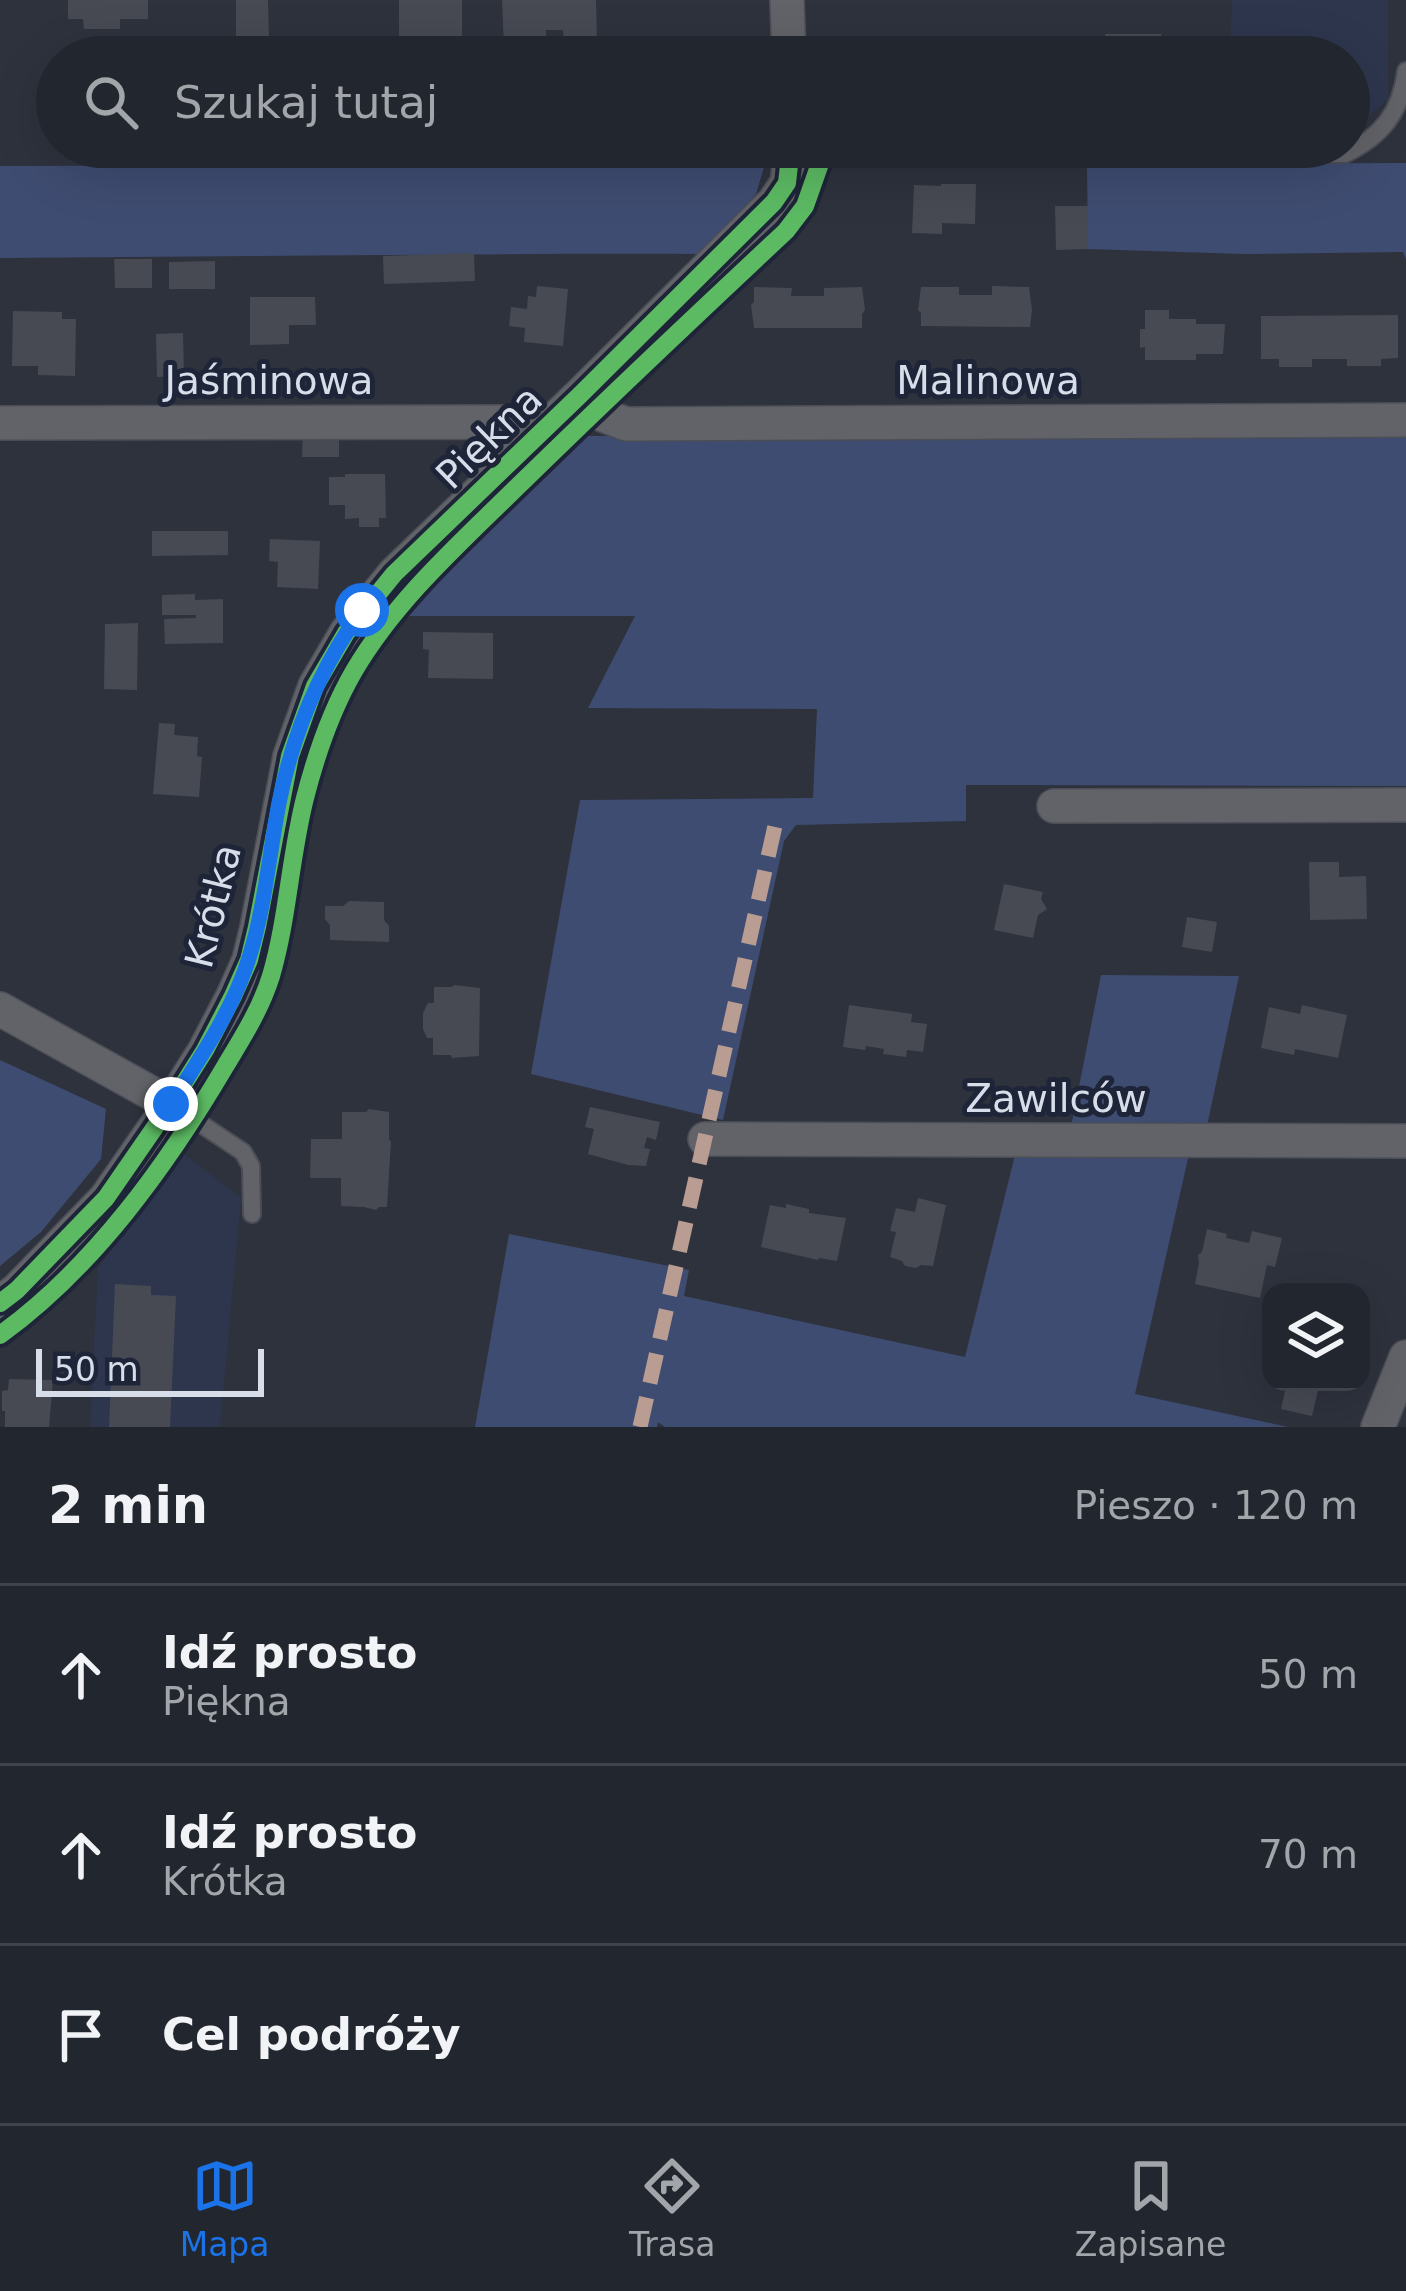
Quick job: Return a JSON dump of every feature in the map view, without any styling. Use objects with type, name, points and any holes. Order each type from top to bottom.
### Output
[{"type":"street","points":[[787,0],[788,36]]},
{"type":"street","name":"Piękna","points":[[278,808],[290,756],[315,686],[376,592],[775,202],[789,168]]},
{"type":"street","name":"Malinowa","points":[[580,395],[603,415],[626,424],[1406,420]]},
{"type":"street","name":"Jaśminowa","points":[[0,423],[502,422],[533,440]]},
{"type":"street","points":[[1054,806],[1406,806]]},
{"type":"street","name":"Krótka","points":[[0,1303],[106,1198],[205,1050],[249,960],[278,808]]},
{"type":"street","points":[[0,1009],[171,1104]]},
{"type":"street","name":"Zawilców","points":[[705,1139],[1406,1141]]},
{"type":"street","points":[[1378,1427],[1406,1357]]},
{"type":"lane","points":[[1370,140],[1396,111],[1406,70]]},
{"type":"lane","points":[[171,1104],[243,1152],[250,1166],[252,1214]]},
{"type":"shaded area","points":[[1232,0],[1388,0],[1388,99],[1370,115],[1370,36],[1231,36]]},
{"type":"shaded area","points":[[1370,163],[1406,163],[1406,259],[1403,252],[1088,249],[1087,168],[1370,168]]},
{"type":"shaded area","points":[[0,166],[764,168],[756,194],[703,254],[0,258]]},
{"type":"shaded area","points":[[1406,435],[1406,786],[966,785],[966,821],[796,825],[784,841],[723,1120],[531,1074],[580,800],[813,798],[817,709],[588,708],[635,616],[404,616],[586,436]]},
{"type":"shaded area","points":[[1101,975],[1239,976],[1207,1126],[1071,1127]]},
{"type":"shaded area","points":[[0,1060],[106,1109],[101,1159],[41,1232],[0,1266]]},
{"type":"shaded area","points":[[183,1153],[241,1198],[220,1427],[90,1427],[98,1268]]},
{"type":"shaded area","points":[[1189,1154],[1135,1394],[1288,1427],[665,1427],[658,1422],[657,1427],[475,1427],[509,1234],[689,1270],[684,1296],[965,1357],[1015,1155]]},
{"type":"building","points":[[68,0],[148,0],[148,19],[120,19],[120,29],[84,29],[83,19],[68,19]]},
{"type":"building","points":[[236,0],[268,0],[269,36],[236,36]]},
{"type":"building","points":[[399,0],[462,0],[462,36],[399,36]]},
{"type":"building","points":[[502,0],[596,0],[597,36],[563,36],[563,30],[546,30],[546,36],[504,36]]},
{"type":"building","points":[[1105,34],[1161,34],[1161,36]]},
{"type":"building","points":[[976,184],[975,224],[942,223],[942,234],[912,233],[914,185]]},
{"type":"building","points":[[1055,206],[1088,206],[1088,249],[1056,250]]},
{"type":"building","points":[[474,253],[475,281],[384,284],[383,256]]},
{"type":"building","points":[[114,259],[152,259],[152,288],[115,288]]},
{"type":"building","points":[[215,261],[215,289],[169,289],[169,262]]},
{"type":"building","points":[[537,286],[568,289],[563,346],[524,342],[525,328],[509,326],[511,307],[527,309],[528,296],[536,297]]},
{"type":"building","points":[[992,286],[1029,287],[1030,327],[921,326],[921,287],[959,287],[959,295],[992,295]]},
{"type":"building","points":[[754,287],[792,288],[791,296],[824,296],[824,288],[862,287],[862,328],[754,328]]},
{"type":"building","points":[[250,297],[315,297],[316,325],[289,325],[289,344],[250,345]]},
{"type":"building","points":[[1145,310],[1169,310],[1169,319],[1196,319],[1196,324],[1225,324],[1223,354],[1196,354],[1196,360],[1145,360],[1140,329],[1145,329]]},
{"type":"building","points":[[13,311],[62,312],[62,319],[76,319],[75,376],[38,375],[38,366],[12,366]]},
{"type":"building","points":[[1398,315],[1398,358],[1381,359],[1381,366],[1312,359],[1312,367],[1279,367],[1279,359],[1261,359],[1261,316]]},
{"type":"building","points":[[183,333],[184,376],[157,377],[156,334]]},
{"type":"building","points":[[303,430],[339,430],[339,457],[302,457]]},
{"type":"building","points":[[385,474],[386,518],[379,518],[379,527],[359,527],[359,518],[345,519],[345,505],[329,505],[329,477]]},
{"type":"building","points":[[152,531],[228,531],[228,555],[152,556]]},
{"type":"building","points":[[270,539],[320,541],[318,589],[277,587],[278,562],[269,561]]},
{"type":"building","points":[[195,594],[195,600],[223,599],[223,643],[165,644],[164,619],[196,615],[162,615],[162,595]]},
{"type":"building","points":[[138,623],[137,690],[104,689],[105,624]]},
{"type":"building","points":[[423,632],[493,633],[493,679],[428,678],[429,650],[423,649]]},
{"type":"building","points":[[159,723],[175,724],[174,735],[198,737],[197,756],[202,757],[199,797],[153,794]]},
{"type":"building","points":[[1309,862],[1339,862],[1339,877],[1366,876],[1367,919],[1310,920]]},
{"type":"building","points":[[1004,884],[1043,892],[1047,909],[1038,915],[1033,938],[994,930]]},
{"type":"building","points":[[349,901],[384,902],[389,942],[330,940],[325,906],[343,906]]},
{"type":"building","points":[[1187,917],[1217,922],[1212,952],[1182,947]]},
{"type":"building","points":[[434,987],[480,988],[479,1056],[433,1055],[433,1038],[427,1038],[423,1029],[423,1013],[428,1003],[434,1003]]},
{"type":"building","points":[[849,1005],[912,1014],[911,1022],[927,1024],[923,1052],[907,1050],[906,1057],[866,1046],[865,1050],[843,1047]]},
{"type":"building","points":[[1302,1005],[1347,1015],[1338,1058],[1261,1048],[1269,1007],[1300,1014]]},
{"type":"building","points":[[590,1107],[660,1122],[656,1140],[647,1137],[646,1166],[588,1154],[594,1129],[585,1127]]},
{"type":"building","points":[[342,1112],[389,1112],[387,1207],[376,1210],[341,1206],[341,1178],[310,1178],[311,1139],[342,1139]]},
{"type":"building","points":[[918,1198],[946,1205],[933,1266],[916,1268],[890,1257],[896,1232],[890,1231],[896,1208],[915,1212]]},
{"type":"building","points":[[786,1204],[846,1218],[837,1261],[761,1247],[770,1205],[786,1208]]},
{"type":"building","points":[[1207,1229],[1249,1243],[1252,1231],[1282,1238],[1275,1267],[1267,1265],[1260,1298],[1195,1284]]},
{"type":"building","points":[[115,1284],[151,1286],[151,1295],[176,1296],[170,1427],[109,1427]]},
{"type":"building","points":[[9,1379],[53,1380],[49,1427],[5,1427],[2,1391],[8,1390]]},
{"type":"building","points":[[1285,1391],[1318,1391],[1312,1416],[1281,1409]]},
{"type":"marked path","points":[[640,1427],[777,817]]},
{"type":"cycle path","points":[[0,1303],[106,1198],[205,1050],[233,996],[257,927],[290,756],[315,686],[346,633],[394,574],[774,202],[787,183],[789,168]]},
{"type":"cycle path","points":[[0,1335],[67,1278],[126,1212],[179,1140],[251,1022],[277,954],[314,765],[339,701],[371,645],[450,552],[786,231],[805,206],[818,168]]},
{"type":"route","points":[[171,1104],[205,1050],[249,960],[290,756],[315,686],[362,610]]}]
